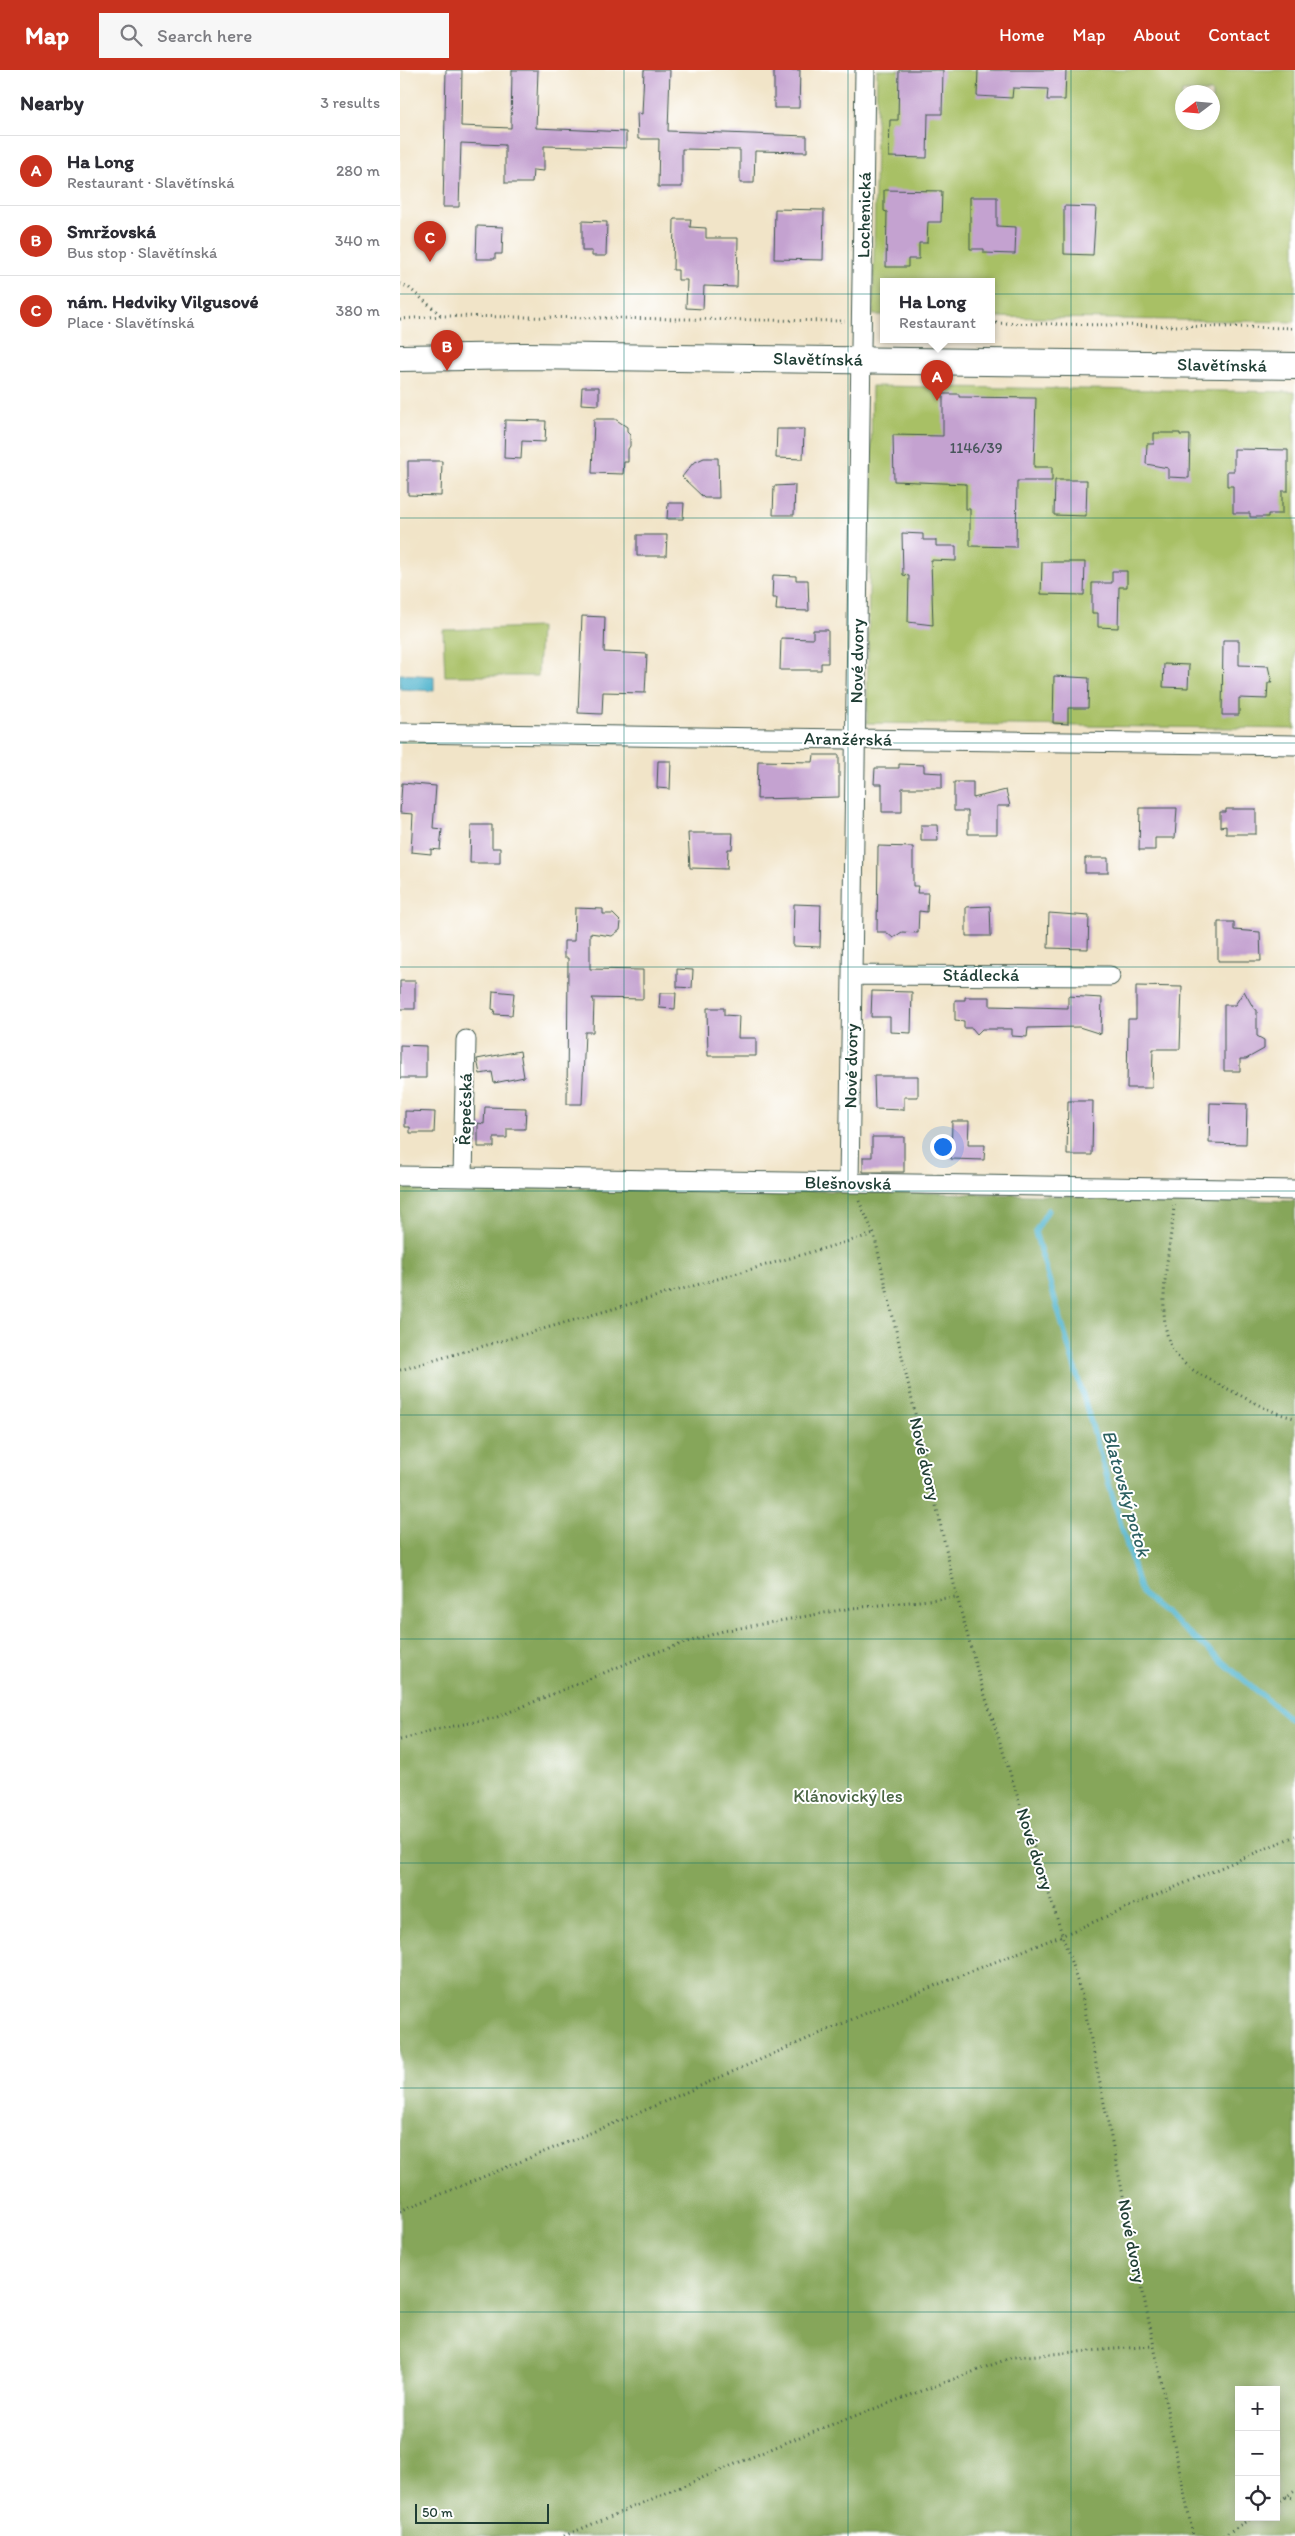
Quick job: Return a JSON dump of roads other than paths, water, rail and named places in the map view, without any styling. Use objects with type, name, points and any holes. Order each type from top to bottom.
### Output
[{"type":"street","name":"Lochenická","points":[[862,360],[865,70]]},
{"type":"street","name":"Slavětínská","points":[[400,358],[524,356],[1295,366]]},
{"type":"street","name":"Nové dvory","points":[[849,1183],[862,360]]},
{"type":"street","name":"Aranžérská","points":[[400,733],[1295,745]]},
{"type":"street","name":"Stádlecká","points":[[852,974],[1110,976]]},
{"type":"street","name":"Řepečská","points":[[464,1177],[466,1040]]},
{"type":"street","name":"Blešnovská","points":[[400,1176],[1295,1190]]},
{"type":"water","points":[[400,674],[434,676],[434,691],[400,689]]},
{"type":"waterway","name":"Blatovský potok","points":[[1048,1210],[1035,1232],[1141,1593],[1295,1723]]},
{"type":"place","name":"nám. Hedviky Vilgusové","points":[[430,262]]},
{"type":"place","name":"Smržovská","points":[[447,371]]},
{"type":"place","name":"Ha Long","points":[[937,401]]},
{"type":"park label","name":"Klánovický les","points":[[848,1796]]}]
